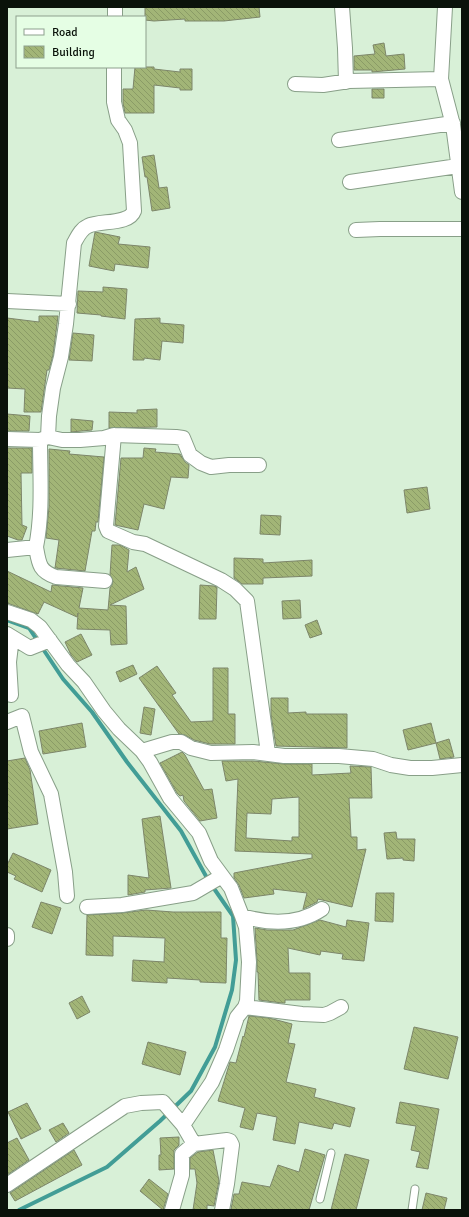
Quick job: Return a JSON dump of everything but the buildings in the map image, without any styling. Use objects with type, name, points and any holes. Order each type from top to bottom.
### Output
[{"type":"street","points":[[342,7],[346,82]]},
{"type":"street","points":[[445,7],[441,79],[453,123],[462,192]]},
{"type":"street","points":[[105,581],[56,577],[50,575],[38,562],[36,547],[40,529],[44,439],[53,388],[61,357],[69,304],[74,243],[78,235],[89,225],[126,219],[133,215],[134,211],[130,143],[125,130],[118,120],[114,102],[114,68]]},
{"type":"street","points":[[294,84],[323,85],[346,82],[441,79]]},
{"type":"street","points":[[339,140],[453,123]]},
{"type":"street","points":[[350,182],[458,166]]},
{"type":"street","points":[[356,230],[462,229]]},
{"type":"street","points":[[7,301],[69,304]]},
{"type":"street","points":[[114,435],[106,526],[108,531],[133,542],[145,544],[221,580],[235,589],[247,601],[268,753]]},
{"type":"street","points":[[7,439],[80,440],[104,438],[114,435],[180,437],[185,442],[190,454],[201,463],[211,467],[229,465],[259,465]]},
{"type":"street","points":[[7,550],[36,547]]},
{"type":"street","points":[[7,612],[31,620],[40,627],[43,643],[68,665],[84,682],[104,711],[119,729],[142,751],[150,762],[170,798],[200,833],[212,861],[231,888],[246,927],[249,962],[247,1001],[245,1007],[237,1017],[234,1031],[212,1082],[204,1096],[180,1121]]},
{"type":"street","points":[[9,635],[29,648],[43,643]]},
{"type":"street","points":[[9,635],[11,695]]},
{"type":"street","points":[[7,722],[22,716],[31,752],[50,794],[65,872],[67,896]]},
{"type":"street","points":[[142,751],[172,742],[181,742],[192,748],[211,753],[240,752],[268,753],[284,756],[339,756],[373,759],[392,765],[410,768],[432,768],[462,765]]},
{"type":"street","points":[[87,908],[122,905],[193,893],[222,876]]},
{"type":"street","points":[[242,916],[257,921],[289,921],[316,913],[322,909]]},
{"type":"street","points":[[245,1007],[302,1014],[324,1015],[341,1007]]},
{"type":"street","points":[[7,1185],[125,1106],[141,1102],[163,1102],[180,1121],[194,1144]]},
{"type":"street","points":[[172,1210],[182,1176],[182,1154],[194,1144],[227,1140],[230,1141],[232,1145],[222,1210]]},
{"type":"lane","points":[[320,1199],[331,1153]]},
{"type":"lane","points":[[412,1210],[415,1189]]},
{"type":"waterway","points":[[7,620],[29,628],[63,679],[92,712],[127,762],[181,831],[207,878]]},
{"type":"waterway","points":[[19,1210],[107,1167],[160,1121],[191,1091],[215,1047],[232,990],[236,960],[233,916],[215,890]]}]
